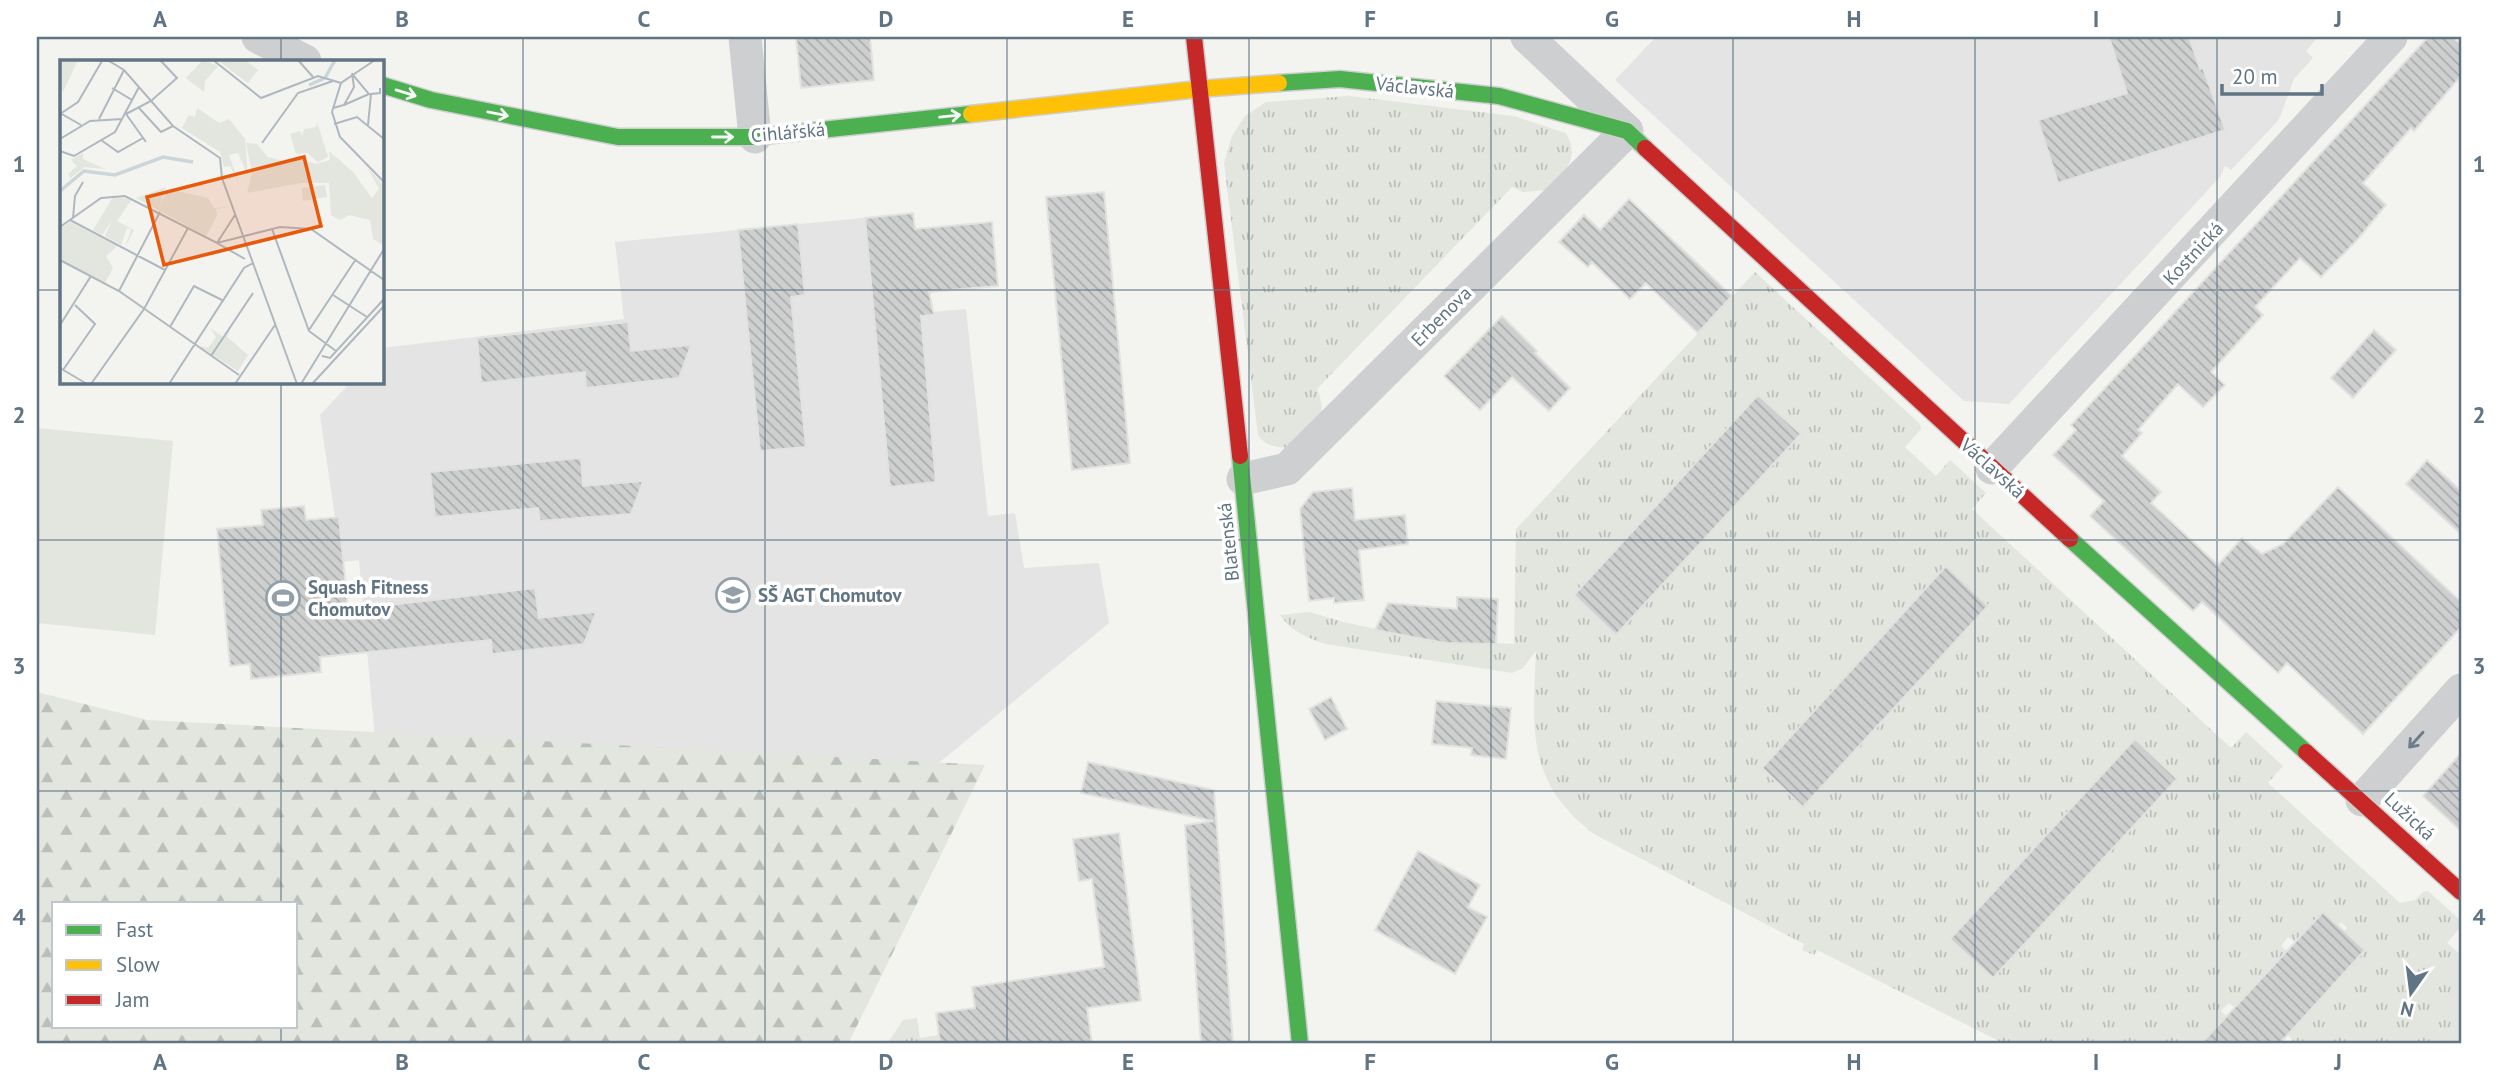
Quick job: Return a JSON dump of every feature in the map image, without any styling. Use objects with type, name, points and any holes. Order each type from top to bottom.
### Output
[{"type":"street","points":[[258,37],[303,60]]},
{"type":"street","points":[[745,37],[755,136]]},
{"type":"street","name":"Blatenská","points":[[1194,37],[1243,478],[1300,1044]]},
{"type":"street","name":"Václavská","points":[[1527,37],[1992,468],[2362,800]]},
{"type":"street","name":"Kostnická","points":[[1992,468],[2391,37]]},
{"type":"street","name":"Václavská","points":[[1199,89],[1340,79],[1499,96],[1628,131]]},
{"type":"street","name":"Cihlářská","points":[[383,85],[431,100],[618,137],[755,136],[1199,89]]},
{"type":"street","name":"Erbenova","points":[[1243,478],[1287,469],[1628,131]]},
{"type":"street","points":[[2362,800],[2461,690]]},
{"type":"street","name":"Lužická","points":[[2362,800],[2461,891]]},
{"type":"shaded area","points":[[1656,37],[2318,37],[2306,51],[2313,58],[2294,79],[2275,124],[2231,170],[2225,166],[2220,177],[2009,404],[1964,401],[1615,80]]},
{"type":"shaded area","name":"SŠ AGT Chomutov","points":[[913,213],[916,236],[924,236],[933,312],[966,309],[988,516],[1015,513],[1024,568],[1099,563],[1109,623],[704,956],[378,772],[359,560],[343,562],[339,517],[335,517],[320,415],[350,383],[383,383],[383,348],[624,319],[615,242]]},
{"type":"green space","points":[[1349,96],[1513,116],[1566,133],[1572,150],[1571,158],[1564,171],[1547,190],[1523,192],[1512,187],[1317,389],[1322,408],[1313,428],[1293,447],[1274,446],[1265,443],[1258,435],[1224,163],[1232,136],[1245,116],[1266,102]]},
{"type":"green space","points":[[1755,272],[1920,424],[1921,429],[1905,447],[1936,476],[1950,460],[1986,493],[1972,509],[2231,748],[2246,732],[2283,766],[2268,783],[2400,903],[2415,900],[2428,891],[2461,921],[2461,927],[2447,943],[2461,955],[2461,1044],[2289,1044],[2293,1040],[2288,1035],[2365,951],[2344,932],[2347,928],[2341,922],[2295,942],[2288,937],[2281,946],[2287,951],[2235,1008],[2229,1003],[2221,1011],[2227,1017],[2201,1044],[1998,1044],[1999,1041],[1817,950],[1814,955],[1802,950],[1804,944],[1594,834],[1555,794],[1538,752],[1534,705],[1536,651],[1523,668],[1512,673],[1325,644],[1295,630],[1280,615],[1310,612],[1343,622],[1430,640],[1514,644],[1516,529]]},
{"type":"green space","points":[[37,428],[173,441],[155,635],[37,623]]},
{"type":"green space","points":[[37,692],[148,720],[985,765],[848,1044],[47,1044],[37,1039]]},
{"type":"green space","points":[[917,1018],[920,1038],[938,1035],[939,1044],[887,1044],[903,1020]]},
{"type":"building","points":[[796,37],[870,37],[874,80],[801,88]]},
{"type":"building","points":[[2109,37],[2189,37],[2225,130],[2058,183],[2038,120],[2127,93]]},
{"type":"building","points":[[2428,37],[2452,37],[2461,45],[2461,76],[2414,131],[2411,128],[2363,183],[2386,205],[2321,277],[2300,258],[2255,307],[2263,315],[2211,372],[2225,385],[2203,407],[2178,384],[2138,430],[2142,433],[2122,456],[2161,492],[2151,503],[2218,565],[2242,538],[2262,554],[2283,544],[2338,487],[2461,602],[2461,627],[2363,734],[2287,663],[2278,673],[2202,602],[2193,611],[2090,516],[2104,501],[2053,455],[2076,430],[2071,425]]},
{"type":"building","points":[[1104,192],[1130,463],[1072,470],[1046,197]]},
{"type":"building","points":[[1629,199],[1732,296],[1698,333],[1646,283],[1630,299],[1592,262],[1588,267],[1559,242],[1584,215],[1600,230]]},
{"type":"building","points":[[913,213],[915,229],[992,222],[998,286],[929,292],[934,315],[921,316],[936,482],[890,487],[865,218]]},
{"type":"building","points":[[798,224],[805,295],[791,297],[806,447],[760,451],[738,230]]},
{"type":"building","points":[[1502,316],[1570,388],[1549,411],[1512,377],[1480,410],[1444,376]]},
{"type":"building","points":[[628,322],[631,351],[691,345],[679,378],[586,388],[585,372],[481,383],[477,338]]},
{"type":"building","points":[[2374,330],[2396,350],[2353,398],[2331,378]]},
{"type":"building","points":[[1758,395],[1801,434],[1616,635],[1574,595]]},
{"type":"building","points":[[581,458],[583,486],[643,481],[631,514],[540,521],[538,508],[435,517],[430,472]]},
{"type":"building","points":[[2427,460],[2461,491],[2461,534],[2406,484]]},
{"type":"building","points":[[1352,488],[1355,520],[1405,515],[1408,544],[1359,550],[1364,600],[1334,603],[1334,598],[1309,601],[1300,509],[1313,492]]},
{"type":"building","points":[[304,506],[306,520],[339,517],[348,610],[535,588],[539,618],[596,612],[584,644],[492,654],[491,640],[320,657],[321,672],[251,679],[250,664],[230,666],[217,529],[263,525],[261,510]]},
{"type":"building","points":[[1946,566],[1988,606],[1803,807],[1762,768]]},
{"type":"building","points":[[1457,597],[1498,599],[1496,644],[1445,643],[1375,630],[1388,603],[1457,609]]},
{"type":"building","points":[[1331,697],[1347,729],[1325,740],[1309,709]]},
{"type":"building","points":[[1436,701],[1511,708],[1506,759],[1471,755],[1472,748],[1432,744]]},
{"type":"building","points":[[2135,739],[2177,779],[1993,978],[1950,939]]},
{"type":"building","points":[[2461,753],[2461,831],[2423,796]]},
{"type":"building","points":[[1088,762],[1214,790],[1233,1044],[1201,1044],[1185,825],[1213,821],[1081,793]]},
{"type":"building","points":[[1119,833],[1141,1001],[1087,1008],[1092,1044],[940,1044],[936,1013],[975,1008],[972,987],[1104,967],[1092,879],[1079,881],[1073,839]]},
{"type":"building","points":[[1418,851],[1480,885],[1468,907],[1487,917],[1455,974],[1375,930]]},
{"type":"building","points":[[2323,912],[2365,950],[2304,1017],[2279,1044],[2201,1044]]},
{"type":"traffic: fast","points":[[1279,83],[1340,79],[1499,96],[1627,131],[1645,148]]},
{"type":"traffic: fast","points":[[383,85],[431,100],[618,137],[755,137],[971,114]]},
{"type":"traffic: fast","points":[[1240,456],[1300,1044]]},
{"type":"traffic: fast","points":[[2070,539],[2306,752]]},
{"type":"traffic: slow","points":[[971,114],[1279,83]]},
{"type":"traffic: jam","points":[[1194,37],[1240,456]]},
{"type":"traffic: jam","points":[[1645,148],[2070,539]]},
{"type":"traffic: jam","points":[[2306,752],[2461,892]]},
{"type":"place","name":"SŠ AGT Chomutov","points":[[733,595]]},
{"type":"place","name":"Squash Fitness Chomutov","points":[[283,598]]}]
